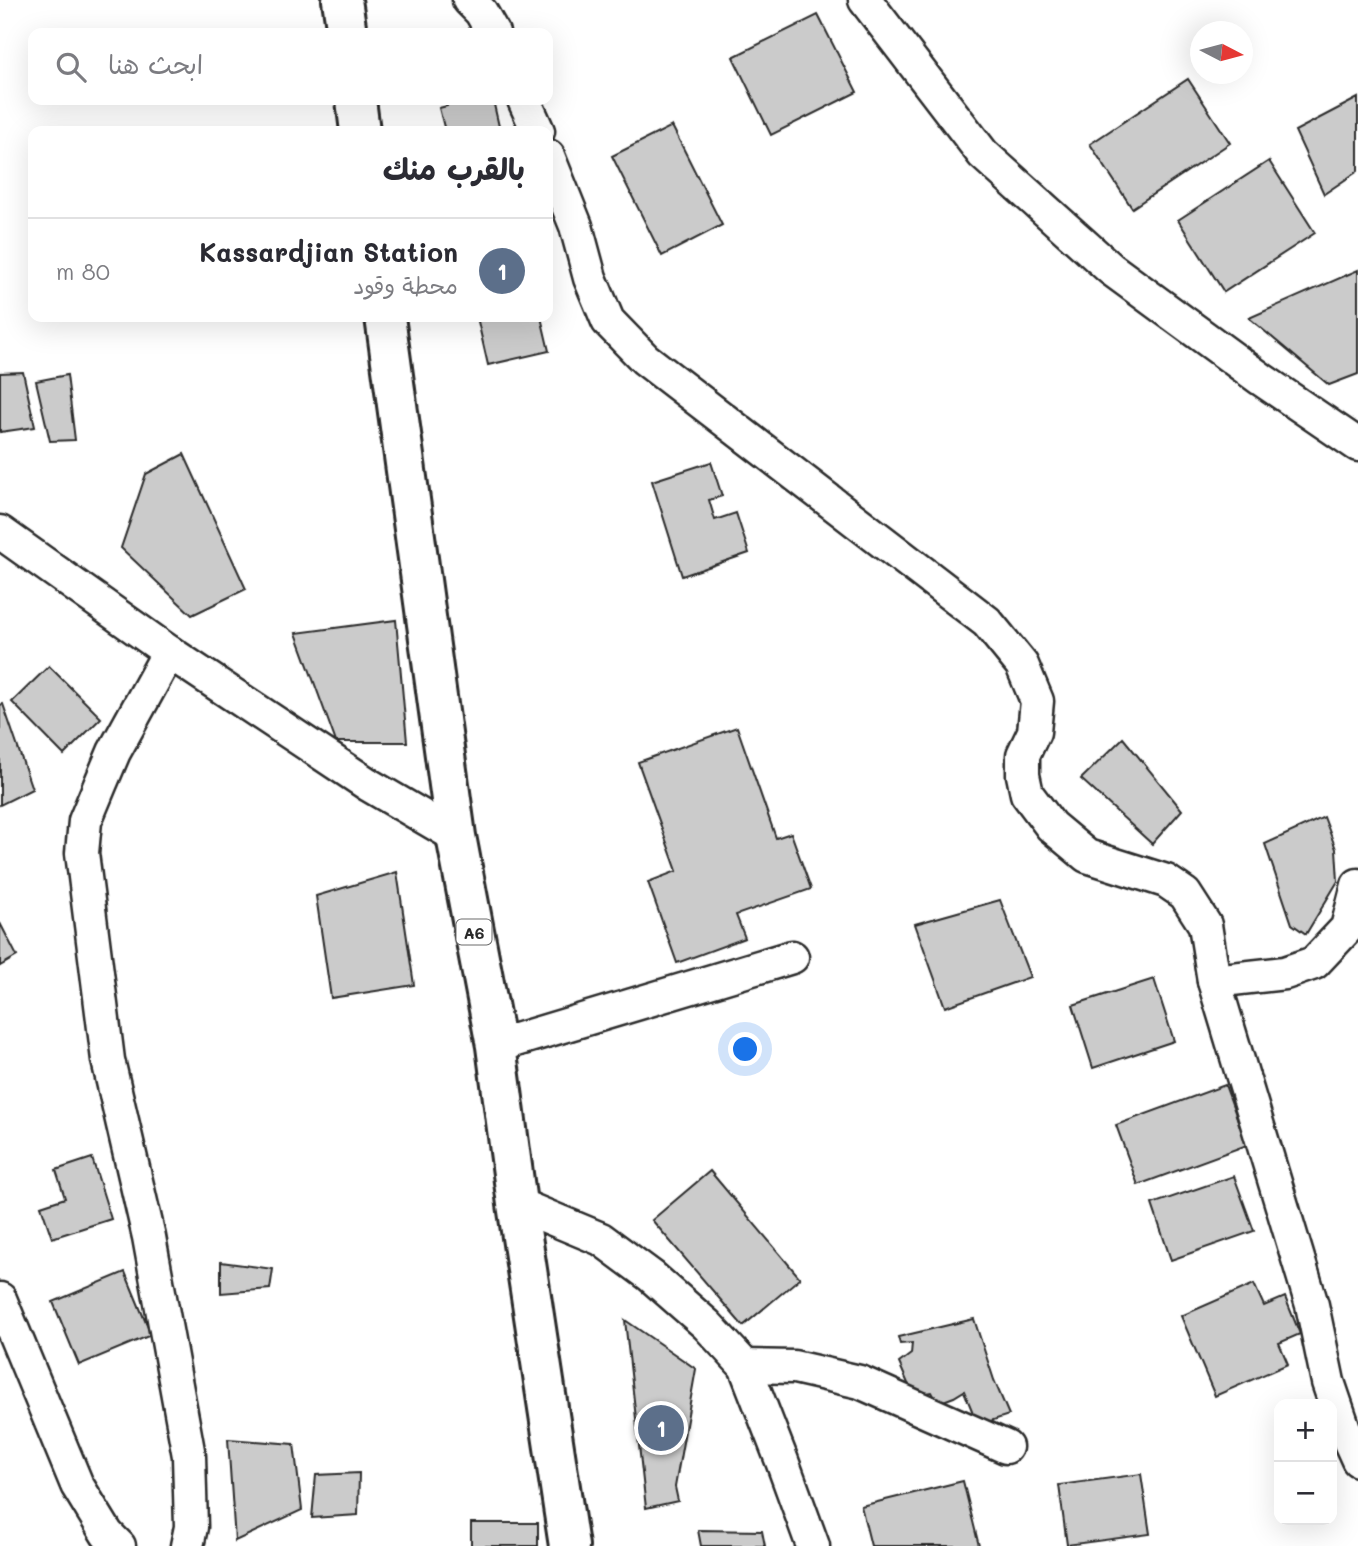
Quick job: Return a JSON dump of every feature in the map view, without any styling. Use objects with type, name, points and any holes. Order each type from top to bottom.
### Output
[{"type":"highway","points":[[342,0],[346,28]]},
{"type":"highway","points":[[357,105],[359,126]]},
{"type":"highway","name":"A6","points":[[387,322],[456,836],[496,1046],[569,1546]]},
{"type":"street","points":[[469,0],[481,12],[490,28]]},
{"type":"street","points":[[865,0],[983,154],[1111,269],[1261,379],[1358,445]]},
{"type":"street","points":[[526,105],[536,126]]},
{"type":"street","points":[[553,168],[576,226],[590,278],[608,321],[645,359],[988,622],[1023,665],[1037,701],[1034,732],[1023,755],[1027,794],[1051,826],[1087,856],[1166,881],[1185,894],[1205,925],[1214,981],[1312,1305],[1328,1382],[1358,1460]]},
{"type":"street","points":[[0,532],[169,652],[369,785],[456,836]]},
{"type":"street","points":[[169,652],[114,752],[85,821],[82,853],[108,1060],[149,1237],[189,1456],[191,1527],[187,1546]]},
{"type":"street","points":[[1214,981],[1285,973],[1314,963],[1347,928],[1358,885]]},
{"type":"street","points":[[496,1046],[792,957]]},
{"type":"street","points":[[517,1204],[601,1239],[670,1292],[707,1325],[744,1366],[813,1546]]},
{"type":"street","points":[[0,1299],[77,1485],[107,1534],[119,1546]]},
{"type":"street","points":[[744,1366],[794,1367],[860,1382],[1006,1447]]},
{"type":"building","points":[[818,15],[857,92],[771,135],[733,57]]},
{"type":"building","points":[[1188,79],[1230,143],[1132,208],[1090,144]]},
{"type":"building","points":[[1358,98],[1358,171],[1324,194],[1295,131]]},
{"type":"building","points":[[494,105],[499,126],[444,126],[439,108]]},
{"type":"building","points":[[672,126],[722,225],[662,256],[612,156]]},
{"type":"building","points":[[1269,161],[1315,233],[1224,292],[1178,220]]},
{"type":"building","points":[[1358,270],[1358,374],[1329,385],[1249,318]]},
{"type":"building","points":[[478,322],[542,322],[549,351],[488,365]]},
{"type":"building","points":[[23,372],[35,427],[0,432],[0,373]]},
{"type":"building","points":[[67,375],[75,440],[50,441],[36,381]]},
{"type":"building","points":[[184,454],[246,589],[192,615],[121,548],[146,474]]},
{"type":"building","points":[[711,462],[722,496],[709,500],[715,520],[736,513],[749,553],[682,576],[652,481]]},
{"type":"building","points":[[396,620],[407,742],[336,742],[296,633]]},
{"type":"building","points":[[49,666],[101,718],[64,755],[12,702]]},
{"type":"building","points":[[3,704],[32,789],[0,805],[0,705]]},
{"type":"building","points":[[737,727],[776,838],[791,833],[811,889],[736,915],[745,938],[677,963],[648,882],[677,871],[638,762]]},
{"type":"building","points":[[1123,738],[1182,810],[1152,844],[1081,779]]},
{"type":"building","points":[[1324,817],[1336,849],[1338,881],[1306,934],[1292,924],[1265,844]]},
{"type":"building","points":[[397,872],[414,985],[331,998],[316,896]]},
{"type":"building","points":[[1000,900],[1030,977],[945,1007],[915,924]]},
{"type":"building","points":[[0,923],[17,956],[0,966]]},
{"type":"building","points":[[1154,979],[1174,1041],[1093,1068],[1073,1005]]},
{"type":"building","points":[[1225,1085],[1247,1145],[1138,1185],[1116,1125]]},
{"type":"building","points":[[92,1158],[111,1219],[52,1238],[41,1206],[65,1198],[56,1170]]},
{"type":"building","points":[[710,1171],[800,1278],[743,1326],[652,1220]]},
{"type":"building","points":[[1234,1176],[1254,1231],[1171,1260],[1152,1204]]},
{"type":"building","points":[[221,1262],[273,1269],[270,1289],[221,1293]]},
{"type":"building","points":[[125,1272],[151,1335],[79,1365],[53,1302]]},
{"type":"building","points":[[1254,1284],[1264,1306],[1285,1297],[1300,1334],[1279,1343],[1288,1364],[1215,1396],[1181,1316]]},
{"type":"building","points":[[974,1319],[994,1380],[1009,1415],[978,1425],[964,1391],[938,1403],[932,1392],[913,1395],[899,1363],[911,1354],[912,1343],[900,1344],[898,1337]]},
{"type":"building","points":[[625,1320],[696,1369],[675,1487],[678,1501],[646,1508]]},
{"type":"building","points":[[228,1439],[294,1444],[302,1510],[235,1541]]},
{"type":"building","points":[[359,1473],[358,1515],[312,1518],[316,1475]]},
{"type":"building","points":[[1141,1474],[1150,1534],[1067,1545],[1059,1485]]},
{"type":"building","points":[[963,1481],[979,1546],[871,1546],[861,1506]]},
{"type":"building","points":[[471,1523],[538,1523],[538,1546],[471,1546]]},
{"type":"building","points":[[698,1530],[762,1531],[765,1546],[701,1546]]},
{"type":"place","name":"Kassardjian Station","points":[[661,1428]]}]
